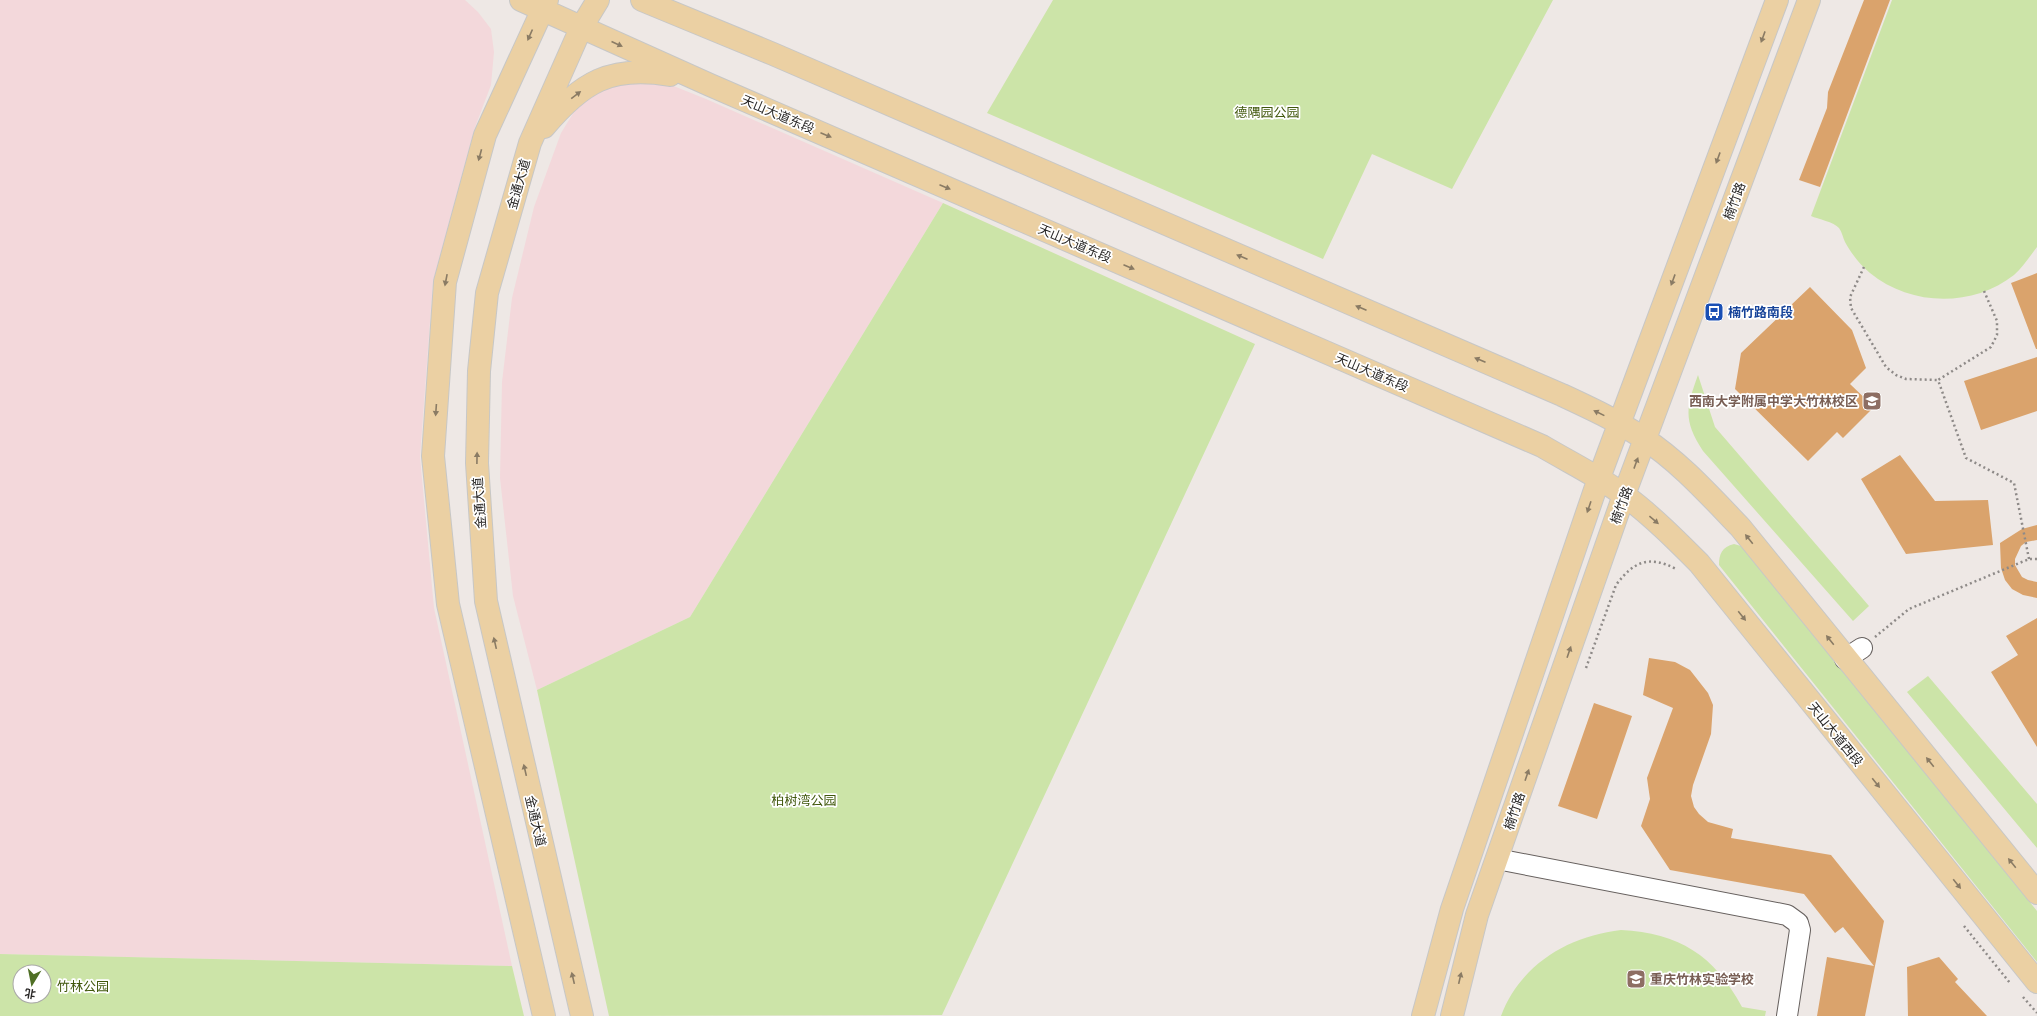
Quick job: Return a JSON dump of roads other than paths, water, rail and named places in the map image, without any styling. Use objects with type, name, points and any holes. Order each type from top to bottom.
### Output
[{"type":"main road","name":"天山大道东段","points":[[521,0],[544,5],[581,28],[1542,446],[1599,478],[1624,495]]},
{"type":"main road","name":"金通大道","points":[[582,1016],[486,601],[476,462],[479,371],[487,293],[530,143],[581,28],[598,0]]},
{"type":"main road","points":[[642,0],[773,54],[1548,389],[1620,423],[1645,439],[1696,481],[1740,527],[1854,653],[2037,893]]},
{"type":"main road","points":[[681,0],[773,54]]},
{"type":"main road","name":"楠竹路","points":[[1423,1016],[1452,909],[1599,478],[1777,0]]},
{"type":"main road","name":"楠竹路","points":[[1452,1016],[1477,915],[1624,495],[1808,0]]},
{"type":"main road","points":[[544,5],[485,135],[445,282],[433,456],[448,604],[544,1016]]},
{"type":"main road","points":[[530,143],[560,108],[576,94],[597,81],[622,72],[647,72],[710,85]]},
{"type":"main road","name":"天山大道西段","points":[[1624,495],[1664,528],[1699,564],[2028,988]]},
{"type":"lane","points":[[1497,859],[1787,915],[1798,923],[1800,939],[1787,1016]]},
{"type":"place","name":"楠竹路南段","points":[[1714,312]]},
{"type":"place","name":"西南大学附属中学大竹林校区","points":[[1872,401]]},
{"type":"place","name":"重庆竹林实验学校","points":[[1636,979]]},
{"type":"park label","name":"德隅园公园","points":[[1267,112]]},
{"type":"park label","name":"柏树湾公园","points":[[804,800]]},
{"type":"park label","name":"竹林公园","points":[[83,986]]}]
